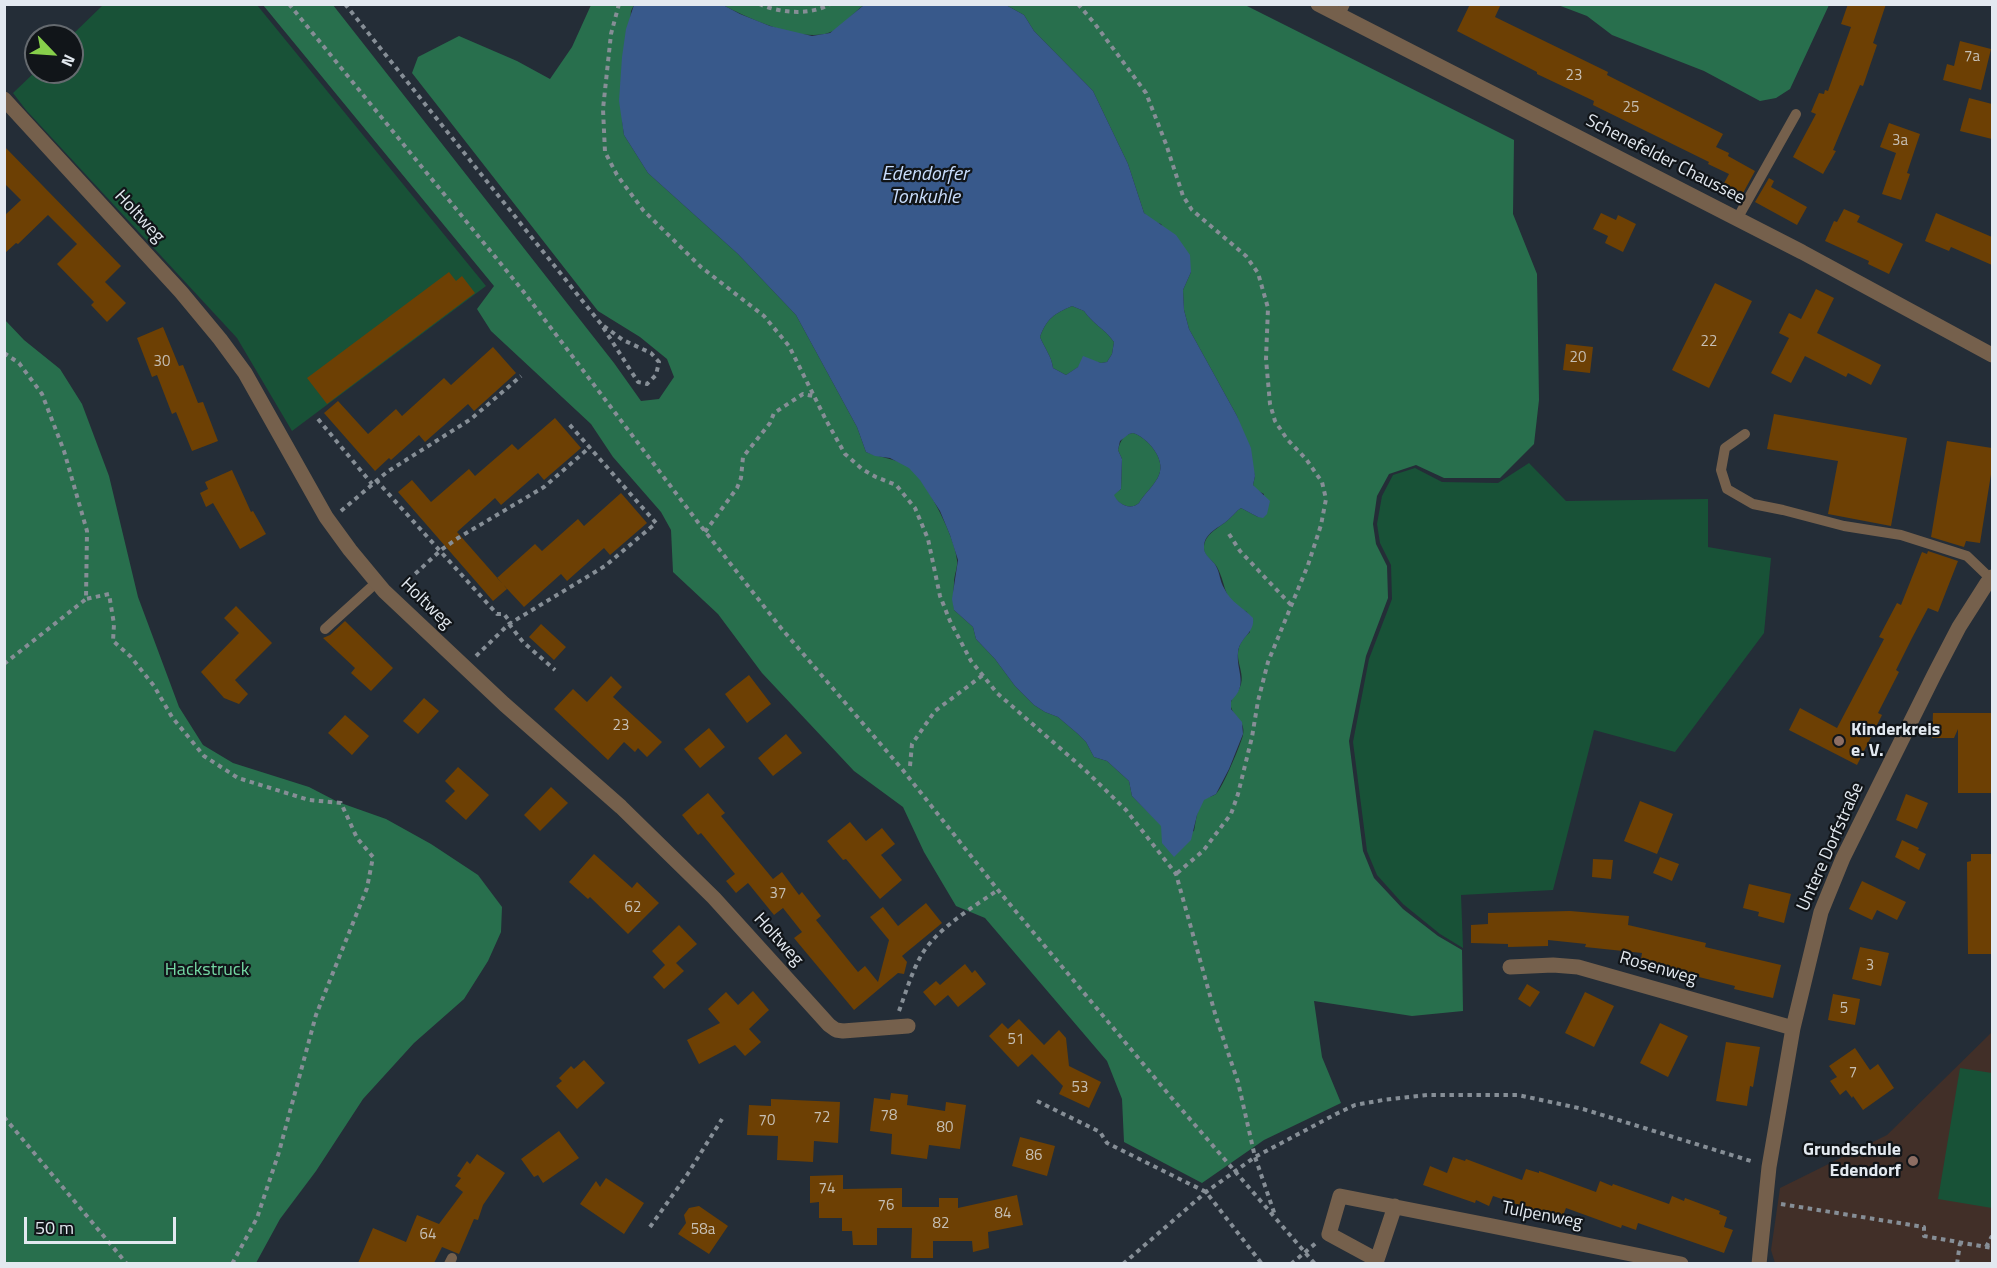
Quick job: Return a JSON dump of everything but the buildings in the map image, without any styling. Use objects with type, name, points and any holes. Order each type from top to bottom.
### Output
[{"type":"street","name":"Schenefelder Chaussee","points":[[1318,4],[1342,10],[1992,355]]},
{"type":"street","name":"Holtweg","points":[[4,99],[181,292],[220,339],[244,373],[329,521],[391,597],[665,849],[714,898],[829,1025],[843,1031],[900,1027]]},
{"type":"street","name":"Untere Dorfstraße","points":[[1759,1263],[1769,1167],[1793,1028],[1821,912],[1843,858],[1954,636],[1992,578]]},
{"type":"street","name":"Rosenweg","points":[[1510,967],[1553,965],[1585,969],[1793,1028]]},
{"type":"street","name":"Tulpenweg","points":[[1329,1234],[1340,1196],[1681,1263]]},
{"type":"street","points":[[1329,1234],[1377,1260],[1395,1206]]},
{"type":"lane","points":[[1737,219],[1796,114]]},
{"type":"lane","points":[[1745,434],[1725,448],[1721,470],[1727,489],[1753,504],[1844,526],[1901,535],[1967,555],[1992,578]]},
{"type":"lane","points":[[325,628],[377,582]]},
{"type":"path","points":[[289,4],[523,291],[705,532],[781,628],[902,769],[998,890],[1170,1096],[1315,1263]]},
{"type":"path","points":[[345,4],[601,324],[638,382],[647,384],[656,375],[659,362],[651,353],[623,340],[601,324]]},
{"type":"path","points":[[619,4],[611,34],[603,109],[605,152],[616,175],[643,210],[701,267],[764,316],[789,346],[845,454],[862,469],[896,485],[915,508],[928,538],[940,596],[971,661],[998,693],[1126,810],[1176,874],[1216,1017],[1240,1092],[1255,1157],[1276,1218]]},
{"type":"path","points":[[759,4],[783,11],[800,12],[821,10],[830,4]]},
{"type":"path","points":[[1078,4],[1146,93],[1183,196],[1192,210],[1246,256],[1258,273],[1268,308],[1266,359],[1270,404],[1275,421],[1322,482],[1326,499],[1321,525],[1308,565],[1268,662],[1238,794],[1231,814],[1203,851],[1176,874]]},
{"type":"path","points":[[4,353],[19,363],[42,394],[64,451],[87,531],[86,599]]},
{"type":"path","points":[[329,521],[376,480],[476,416],[522,376]]},
{"type":"path","points":[[705,532],[737,488],[741,478],[743,456],[770,423],[774,413],[803,394],[814,396]]},
{"type":"path","points":[[318,419],[372,484]]},
{"type":"path","points":[[465,667],[510,623],[605,566],[656,523],[569,424]]},
{"type":"path","points":[[391,597],[441,550],[544,487],[590,447]]},
{"type":"path","points":[[376,480],[497,614],[504,615],[523,642],[555,670]]},
{"type":"path","points":[[1229,534],[1240,551],[1291,605]]},
{"type":"path","points":[[4,664],[86,599],[109,594],[114,624],[113,641],[131,657],[154,686],[172,717],[204,756],[238,778],[309,800],[341,803],[357,838],[373,857],[367,888],[316,1015],[279,1152],[257,1218],[232,1263]]},
{"type":"path","points":[[910,766],[912,744],[934,711],[982,675]]},
{"type":"path","points":[[900,1027],[916,965],[924,951],[937,936],[964,913],[998,890]]},
{"type":"path","points":[[1123,1263],[1206,1192],[1255,1157],[1355,1105],[1383,1100],[1417,1096],[1518,1095],[1583,1108],[1706,1145],[1769,1167]]},
{"type":"path","points":[[1037,1101],[1100,1132],[1107,1143],[1206,1192],[1262,1263]]},
{"type":"path","points":[[4,1117],[127,1263]]},
{"type":"path","points":[[650,1227],[687,1175],[722,1119]]},
{"type":"path","points":[[1765,1201],[1924,1227],[1924,1236],[1992,1248]]},
{"type":"path","points":[[1291,1263],[1329,1234]]},
{"type":"path","points":[[1986,1247],[1992,1236]]},
{"type":"path","points":[[1957,1263],[1960,1243]]},
{"type":"shaded area","name":"Grundschule Edendorf","points":[[1992,1032],[1992,1263],[1775,1263],[1771,1250],[1780,1188],[1887,1135]]},
{"type":"green space","points":[[103,5],[257,5],[486,286],[292,431],[237,338],[26,110],[13,93],[24,82],[84,84],[83,24]]},
{"type":"green space","points":[[263,5],[333,5],[614,363],[641,401],[659,399],[674,377],[667,359],[640,337],[598,311],[412,73],[418,57],[459,36],[517,61],[550,79],[572,47],[591,5],[634,5],[631,11],[622,119],[624,135],[648,173],[738,254],[796,315],[857,427],[866,452],[909,467],[924,484],[939,510],[951,538],[957,560],[954,610],[973,627],[976,639],[1034,705],[1058,717],[1086,742],[1094,757],[1107,761],[1129,781],[1132,796],[1162,826],[1162,843],[1194,831],[1201,803],[1219,790],[1243,735],[1243,726],[1232,711],[1231,704],[1242,680],[1238,654],[1239,647],[1250,632],[1247,612],[1229,598],[1217,567],[1207,556],[1204,548],[1209,535],[1241,508],[1258,517],[1264,494],[1256,490],[1253,485],[1255,476],[1237,416],[1189,329],[1184,310],[1183,290],[1191,272],[1161,224],[1152,221],[1144,213],[1128,164],[1093,91],[1034,31],[1024,15],[1006,5],[1245,5],[1514,140],[1513,214],[1537,274],[1539,400],[1534,444],[1500,478],[1444,478],[1416,465],[1389,474],[1377,496],[1373,524],[1376,544],[1387,566],[1388,598],[1366,656],[1349,741],[1363,851],[1374,878],[1403,909],[1438,936],[1462,950],[1463,1011],[1412,1016],[1314,1001],[1322,1057],[1341,1103],[1264,1140],[1202,1183],[1124,1142],[1122,1099],[1107,1061],[985,918],[956,906],[924,852],[903,807],[854,771],[762,673],[718,614],[673,572],[671,530],[661,512],[613,457],[591,424],[491,331],[477,309],[494,286]]},
{"type":"green space","points":[[723,5],[864,5],[838,28],[816,35],[789,32]]},
{"type":"green space","points":[[1558,5],[1829,5],[1790,89],[1776,98],[1760,101],[1704,71],[1612,35],[1587,16]]},
{"type":"green space","points":[[1072,306],[1084,311],[1114,342],[1112,354],[1107,362],[1089,360],[1066,375],[1053,368],[1050,356],[1040,337],[1045,325],[1052,317]]},
{"type":"green space","name":"Hackstruck","points":[[5,320],[24,340],[60,369],[82,404],[109,476],[138,597],[179,707],[203,745],[233,763],[309,787],[338,802],[386,819],[431,844],[478,875],[502,907],[501,932],[488,961],[464,999],[414,1043],[363,1099],[316,1171],[280,1219],[256,1263],[5,1263]]},
{"type":"green space","points":[[1133,433],[1150,444],[1158,456],[1161,469],[1157,479],[1139,503],[1128,506],[1121,504],[1113,495],[1121,489],[1122,459],[1118,450],[1125,436]]},
{"type":"green space","points":[[1529,463],[1566,501],[1708,499],[1708,547],[1771,558],[1764,633],[1675,752],[1594,730],[1553,890],[1461,895],[1463,948],[1440,934],[1403,904],[1377,875],[1367,851],[1353,742],[1369,659],[1392,599],[1391,565],[1380,543],[1377,524],[1382,496],[1393,475],[1415,468],[1442,482],[1498,483]]},
{"type":"green space","points":[[1960,1068],[1992,1073],[1992,1208],[1938,1199]]},
{"type":"water","name":"Edendorfer Tonkuhle","points":[[634,5],[723,5],[770,26],[812,36],[830,33],[864,5],[1006,5],[1024,15],[1034,31],[1093,91],[1128,164],[1144,213],[1176,235],[1190,255],[1191,272],[1183,290],[1184,310],[1189,329],[1237,416],[1251,448],[1255,476],[1253,485],[1270,501],[1267,514],[1263,518],[1241,508],[1206,538],[1205,552],[1216,566],[1227,593],[1253,618],[1252,628],[1239,647],[1241,683],[1231,701],[1231,709],[1242,722],[1243,734],[1216,794],[1204,800],[1197,815],[1191,840],[1174,857],[1162,843],[1161,826],[1132,796],[1129,781],[1107,761],[1094,757],[1086,742],[1058,717],[1034,705],[976,639],[973,627],[954,610],[952,599],[958,560],[940,511],[920,480],[909,468],[890,458],[866,452],[857,427],[796,315],[738,254],[648,173],[624,135],[619,101],[626,29]],"holes":[[[1072,306],[1084,311],[1114,342],[1112,354],[1107,362],[1101,363],[1083,356],[1078,367],[1066,375],[1053,368],[1050,356],[1040,337],[1045,325],[1052,317]],[[1133,433],[1150,444],[1158,456],[1161,469],[1157,479],[1139,503],[1128,506],[1121,504],[1114,495],[1121,489],[1122,459],[1118,450],[1120,441]]]},
{"type":"place","name":"Kinderkreis e. V.","points":[[1839,741]]},
{"type":"place","name":"Grundschule Edendorf","points":[[1913,1161]]}]
